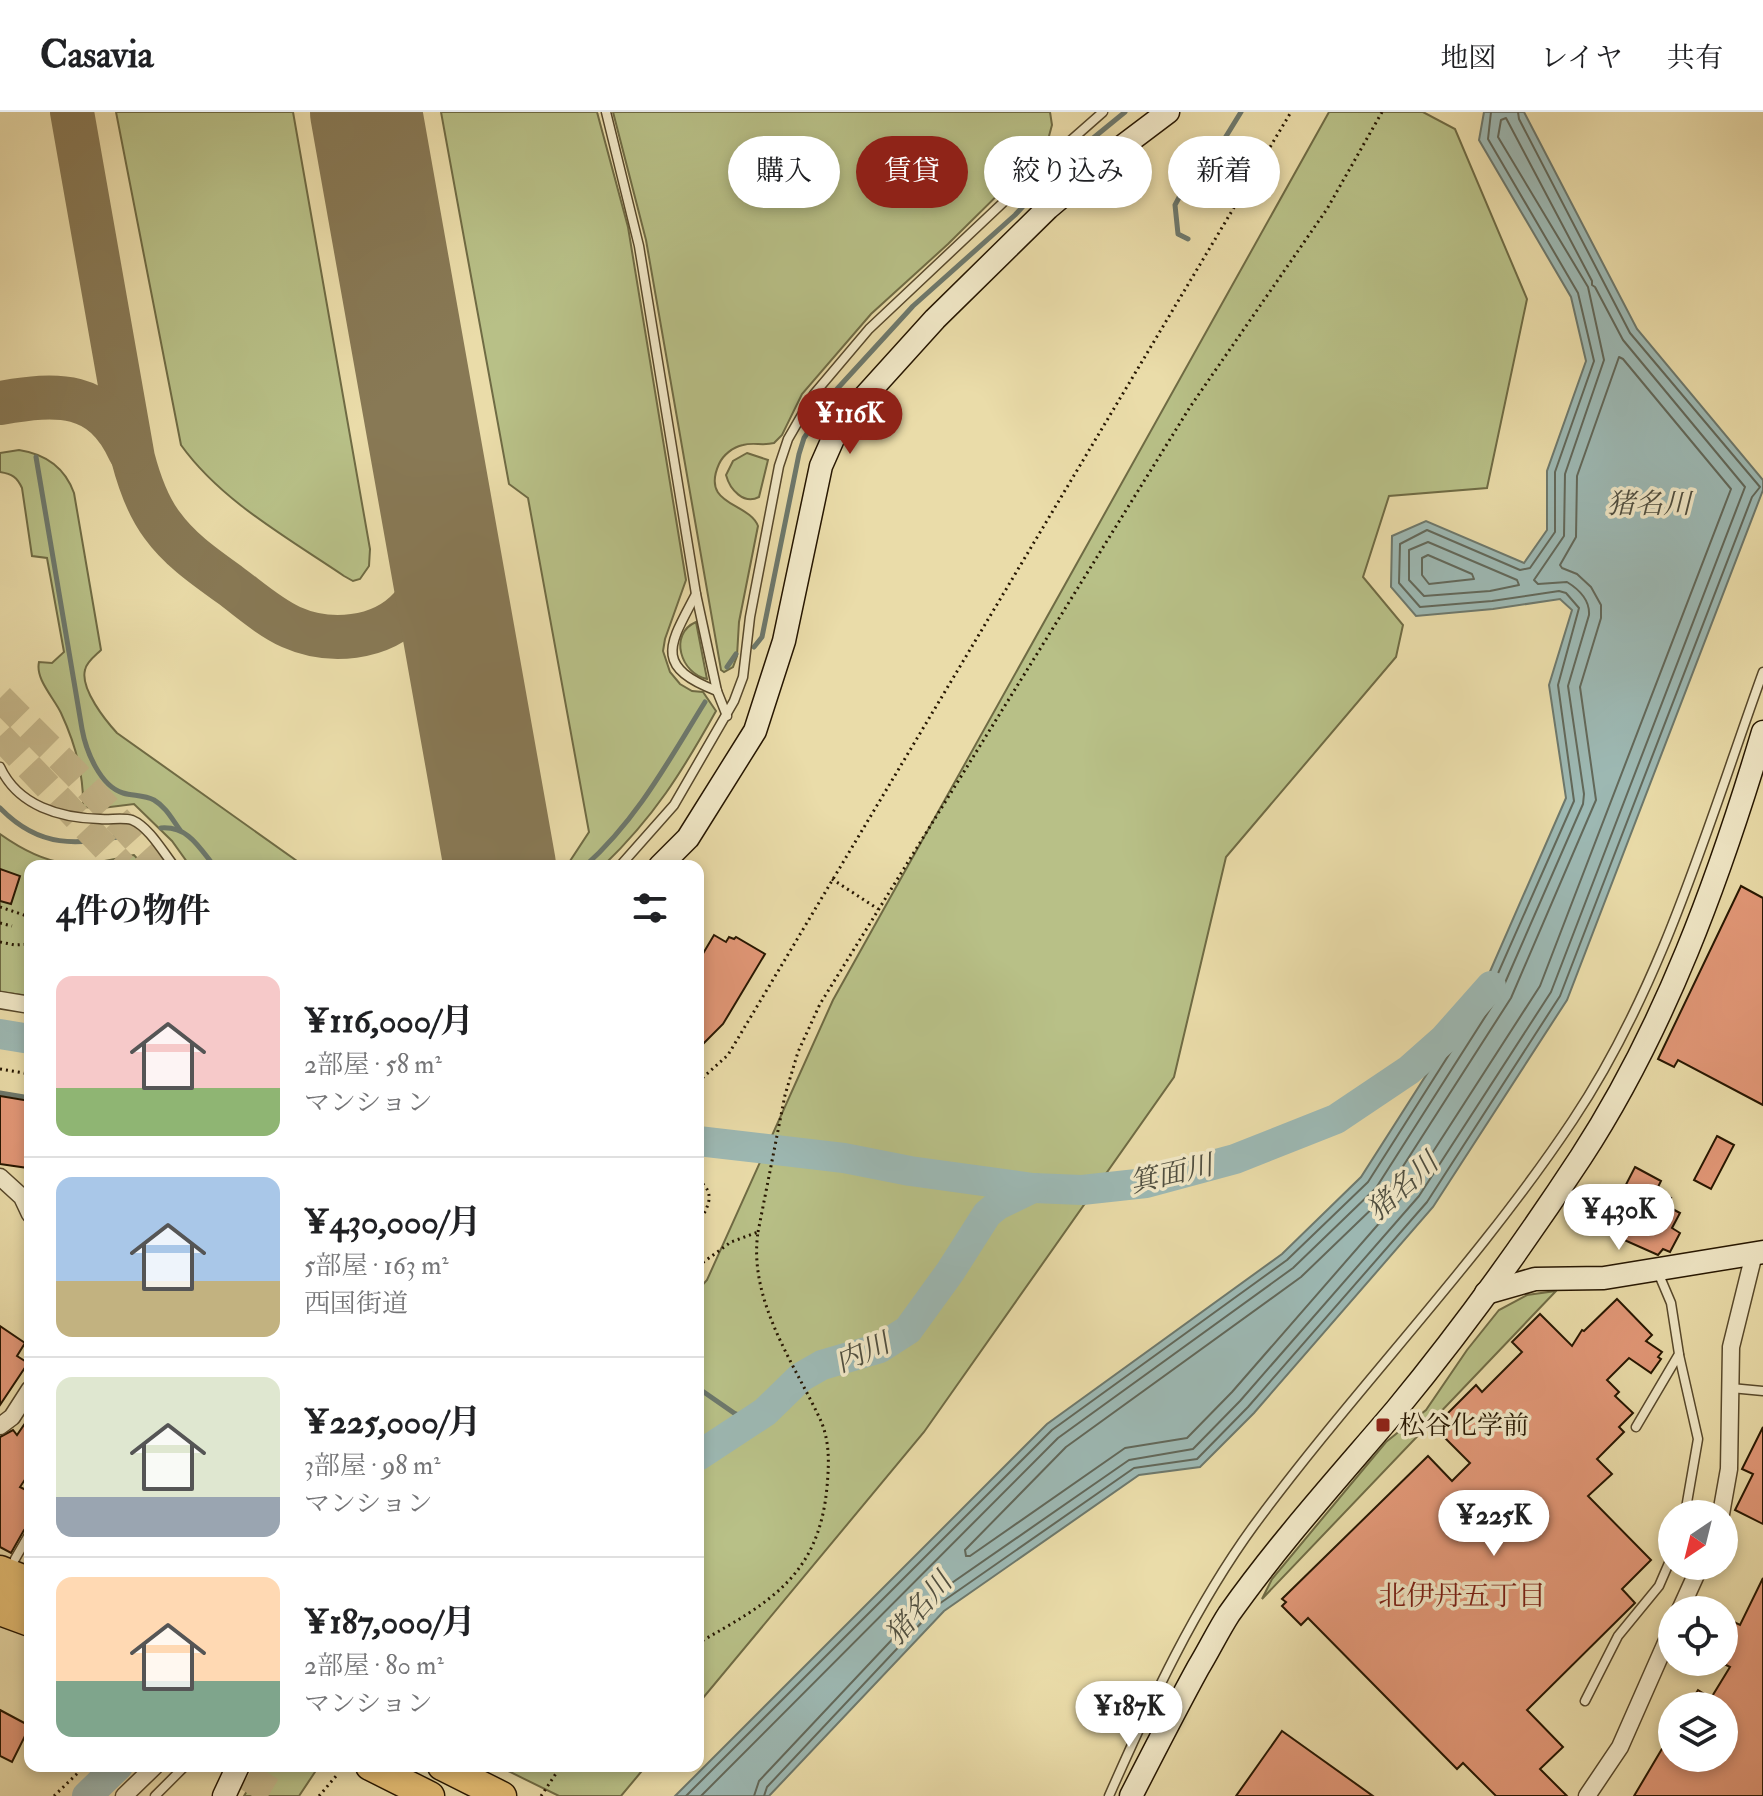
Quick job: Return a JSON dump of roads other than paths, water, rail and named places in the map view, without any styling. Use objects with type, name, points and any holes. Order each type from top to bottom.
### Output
[{"type":"highway","points":[[0,1611],[24,1620]]},
{"type":"highway","points":[[382,1772],[430,1796]]},
{"type":"highway","points":[[454,1772],[502,1796]]},
{"type":"main road","points":[[0,1595],[24,1605]]},
{"type":"street","points":[[666,860],[688,838],[755,731],[784,641],[821,466],[842,423],[935,319],[1048,208],[1168,112]]},
{"type":"street","points":[[1131,1796],[1227,1617],[1277,1550],[1398,1407],[1486,1293],[1607,1114],[1665,1001],[1696,929],[1763,732]]},
{"type":"street","points":[[0,1000],[24,1004]]},
{"type":"street","points":[[0,1177],[24,1201]]},
{"type":"street","points":[[1524,1239],[1535,1279]]},
{"type":"street","points":[[1486,1293],[1535,1279],[1604,1278],[1758,1253],[1731,1347],[1729,1469],[1723,1500]]},
{"type":"street","points":[[0,1426],[12,1417],[24,1398]]},
{"type":"street","points":[[1587,1796],[1620,1747],[1658,1661]]},
{"type":"street","points":[[1147,1796],[1168,1722]]},
{"type":"street","points":[[124,1796],[149,1772]]},
{"type":"street","points":[[224,1796],[235,1772]]},
{"type":"lane","points":[[606,112],[639,246],[696,594],[717,691],[727,716]]},
{"type":"lane","points":[[625,860],[674,805],[727,716],[743,677],[750,617],[779,466],[788,439],[814,394],[869,329],[1103,112]]},
{"type":"lane","points":[[696,594],[674,637],[672,650],[676,665],[686,677],[717,691]]},
{"type":"lane","points":[[1109,1796],[1165,1677],[1209,1597],[1253,1527],[1516,1201],[1590,1092],[1626,1028],[1670,928],[1763,672]]},
{"type":"lane","points":[[0,767],[16,790],[50,811],[88,819],[131,820],[148,834],[169,860]]},
{"type":"lane","points":[[1657,1269],[1671,1303],[1698,1439],[1687,1500]]},
{"type":"lane","points":[[1636,1427],[1679,1354]]},
{"type":"lane","points":[[1730,1388],[1763,1391]]},
{"type":"lane","points":[[15,1570],[24,1548]]},
{"type":"lane","points":[[1585,1701],[1618,1636],[1662,1580]]},
{"type":"lane","points":[[155,1796],[179,1772]]},
{"type":"water","name":"猪名川","points":[[1484,112],[1524,112],[1637,329],[1763,480],[1763,490],[1567,1000],[1433,1207],[1254,1413],[1200,1467],[1139,1475],[944,1611],[769,1796],[675,1796],[699,1772],[704,1772],[704,1767],[1047,1424],[1282,1254],[1361,1177],[1485,983],[1566,798],[1549,685],[1572,610],[1560,599],[1416,616],[1391,587],[1392,536],[1426,521],[1524,563],[1547,530],[1547,471],[1586,361],[1571,297],[1479,140]]},
{"type":"waterway","points":[[754,647],[762,637],[804,438],[837,389],[913,306],[1015,215],[1065,161],[1125,112]]},
{"type":"waterway","points":[[1188,239],[1178,234],[1175,205],[1183,190],[1198,182],[1241,112]]},
{"type":"waterway","points":[[36,457],[87,747],[95,767],[107,783],[123,793],[154,800],[180,830]]},
{"type":"waterway","points":[[727,667],[736,654]]},
{"type":"waterway","points":[[591,860],[636,809],[705,702]]},
{"type":"waterway","points":[[0,808],[30,831],[60,841],[92,841],[128,835]]},
{"type":"waterway","points":[[161,828],[186,834],[209,860]]},
{"type":"waterway","name":"箕面川","points":[[704,1142],[844,1158],[910,1171],[1033,1188],[1082,1190],[1146,1183],[1235,1159],[1336,1119],[1409,1070],[1444,1039],[1491,986]]},
{"type":"waterway","name":"箕面川","points":[[0,1034],[24,1038]]},
{"type":"waterway","points":[[0,1093],[24,1097]]},
{"type":"waterway","name":"内川","points":[[704,1452],[765,1412],[801,1377],[822,1365],[880,1348],[908,1330],[987,1214],[998,1205],[1033,1188]]},
{"type":"waterway","points":[[704,1392],[751,1421]]},
{"type":"waterway","name":"内川","points":[[87,1796],[112,1772]]},
{"type":"tunnel","points":[[0,698],[75,773],[155,860]]},
{"type":"tunnel","points":[[0,736],[117,860]]},
{"type":"tunnel","points":[[252,1796],[266,1772]]},
{"type":"place","name":"松谷化学前","points":[[1383,1425]]},
{"type":"district","name":"北伊丹五丁目","points":[[1462,1595]]}]
